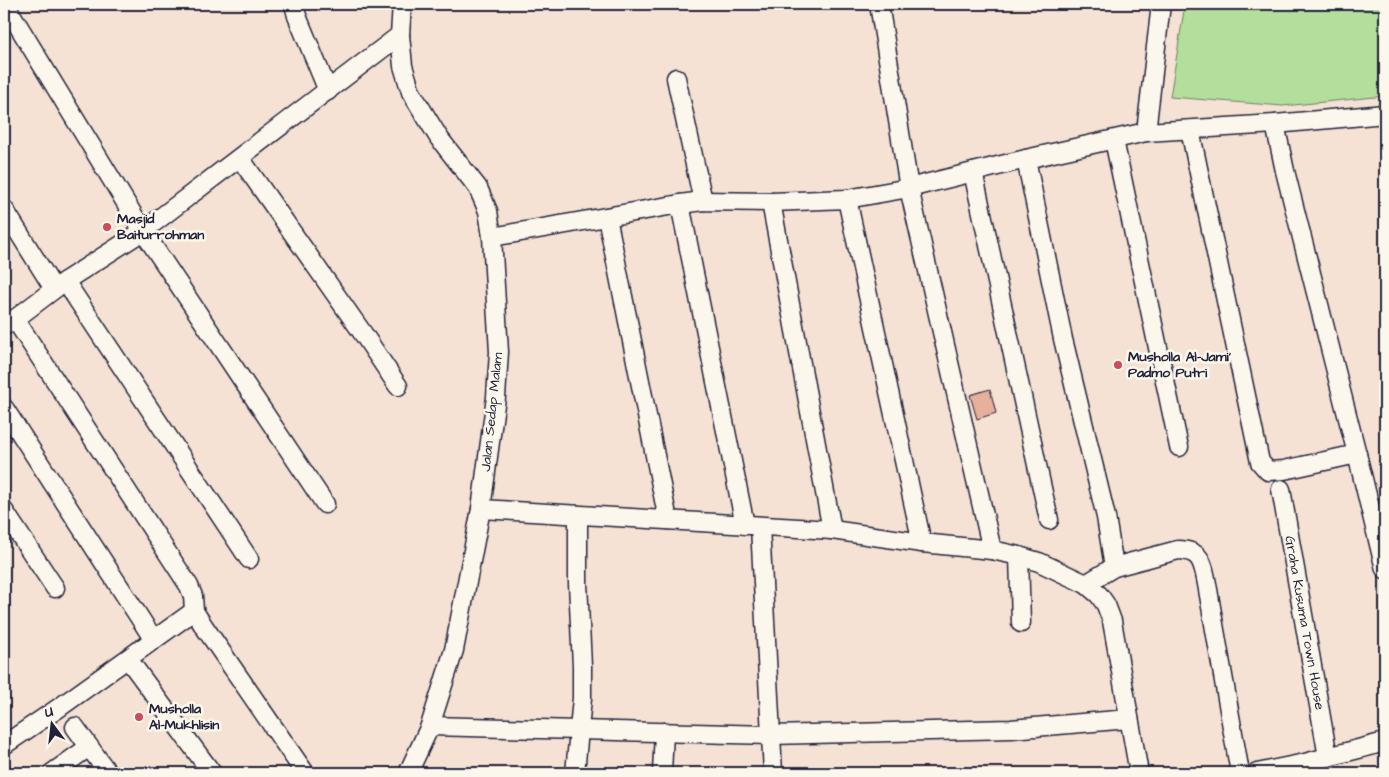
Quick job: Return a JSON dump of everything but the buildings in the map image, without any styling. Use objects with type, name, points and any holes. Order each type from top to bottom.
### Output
[{"type":"street","points":[[5,4],[143,231],[325,504]]},
{"type":"street","points":[[294,4],[297,16],[328,91]]},
{"type":"street","name":"Jalan Sedap Malam","points":[[402,4],[400,35],[403,66],[412,92],[439,138],[478,188],[488,211],[492,237],[499,352],[496,396],[481,509],[454,650],[430,726],[408,773]]},
{"type":"street","points":[[879,4],[909,188],[992,550]]},
{"type":"street","points":[[1146,132],[1161,4]]},
{"type":"street","points":[[304,773],[202,625],[194,611],[193,596],[189,586],[9,322],[60,285],[143,231],[400,35]]},
{"type":"street","points":[[676,78],[703,201]]},
{"type":"street","points":[[492,237],[703,201],[771,202],[847,199],[909,188],[1146,132],[1275,124],[1385,114]]},
{"type":"street","points":[[1275,124],[1385,569]]},
{"type":"street","points":[[1190,130],[1260,462],[1268,470],[1284,470],[1357,454]]},
{"type":"street","points":[[1114,140],[1179,447]]},
{"type":"street","points":[[240,158],[341,301],[398,386]]},
{"type":"street","points":[[1026,159],[1063,339],[1106,517],[1114,567]]},
{"type":"street","points":[[973,172],[1049,520]]},
{"type":"street","points":[[847,199],[922,543]]},
{"type":"street","points":[[771,202],[832,530]]},
{"type":"street","points":[[680,204],[753,526],[773,773]]},
{"type":"street","points":[[4,209],[60,285],[249,559]]},
{"type":"street","points":[[607,217],[668,520]]},
{"type":"street","points":[[4,408],[154,640]]},
{"type":"street","name":"Graha Kusuma Town House","points":[[1281,489],[1328,757]]},
{"type":"street","points":[[481,509],[832,530],[922,543],[992,550],[1040,562],[1086,584],[1099,595],[1106,605],[1112,621],[1139,773]]},
{"type":"street","points":[[4,511],[56,588]]},
{"type":"street","points":[[575,773],[582,698],[578,515]]},
{"type":"street","points":[[1086,584],[1114,567],[1178,550],[1187,550],[1195,553],[1201,560],[1207,584],[1240,773]]},
{"type":"street","points":[[1019,556],[1021,623]]},
{"type":"street","points":[[4,745],[194,611]]},
{"type":"street","points":[[128,659],[212,773]]},
{"type":"street","points":[[430,726],[771,736],[1010,729],[1130,720]]},
{"type":"street","points":[[75,727],[108,773]]},
{"type":"street","points":[[662,773],[664,732]]},
{"type":"street","points":[[1257,773],[1295,769],[1328,757],[1385,742]]},
{"type":"street","points":[[52,773],[89,747]]},
{"type":"green space","points":[[1185,4],[1385,4],[1385,96],[1283,106],[1170,97]]},
{"type":"place","name":"Masjid Baiturrohman","points":[[107,227]]},
{"type":"place","name":"Musholla Al-Jami' Padmo Putri","points":[[1118,365]]},
{"type":"place","name":"Musholla Al-Mukhlisin","points":[[139,717]]}]
